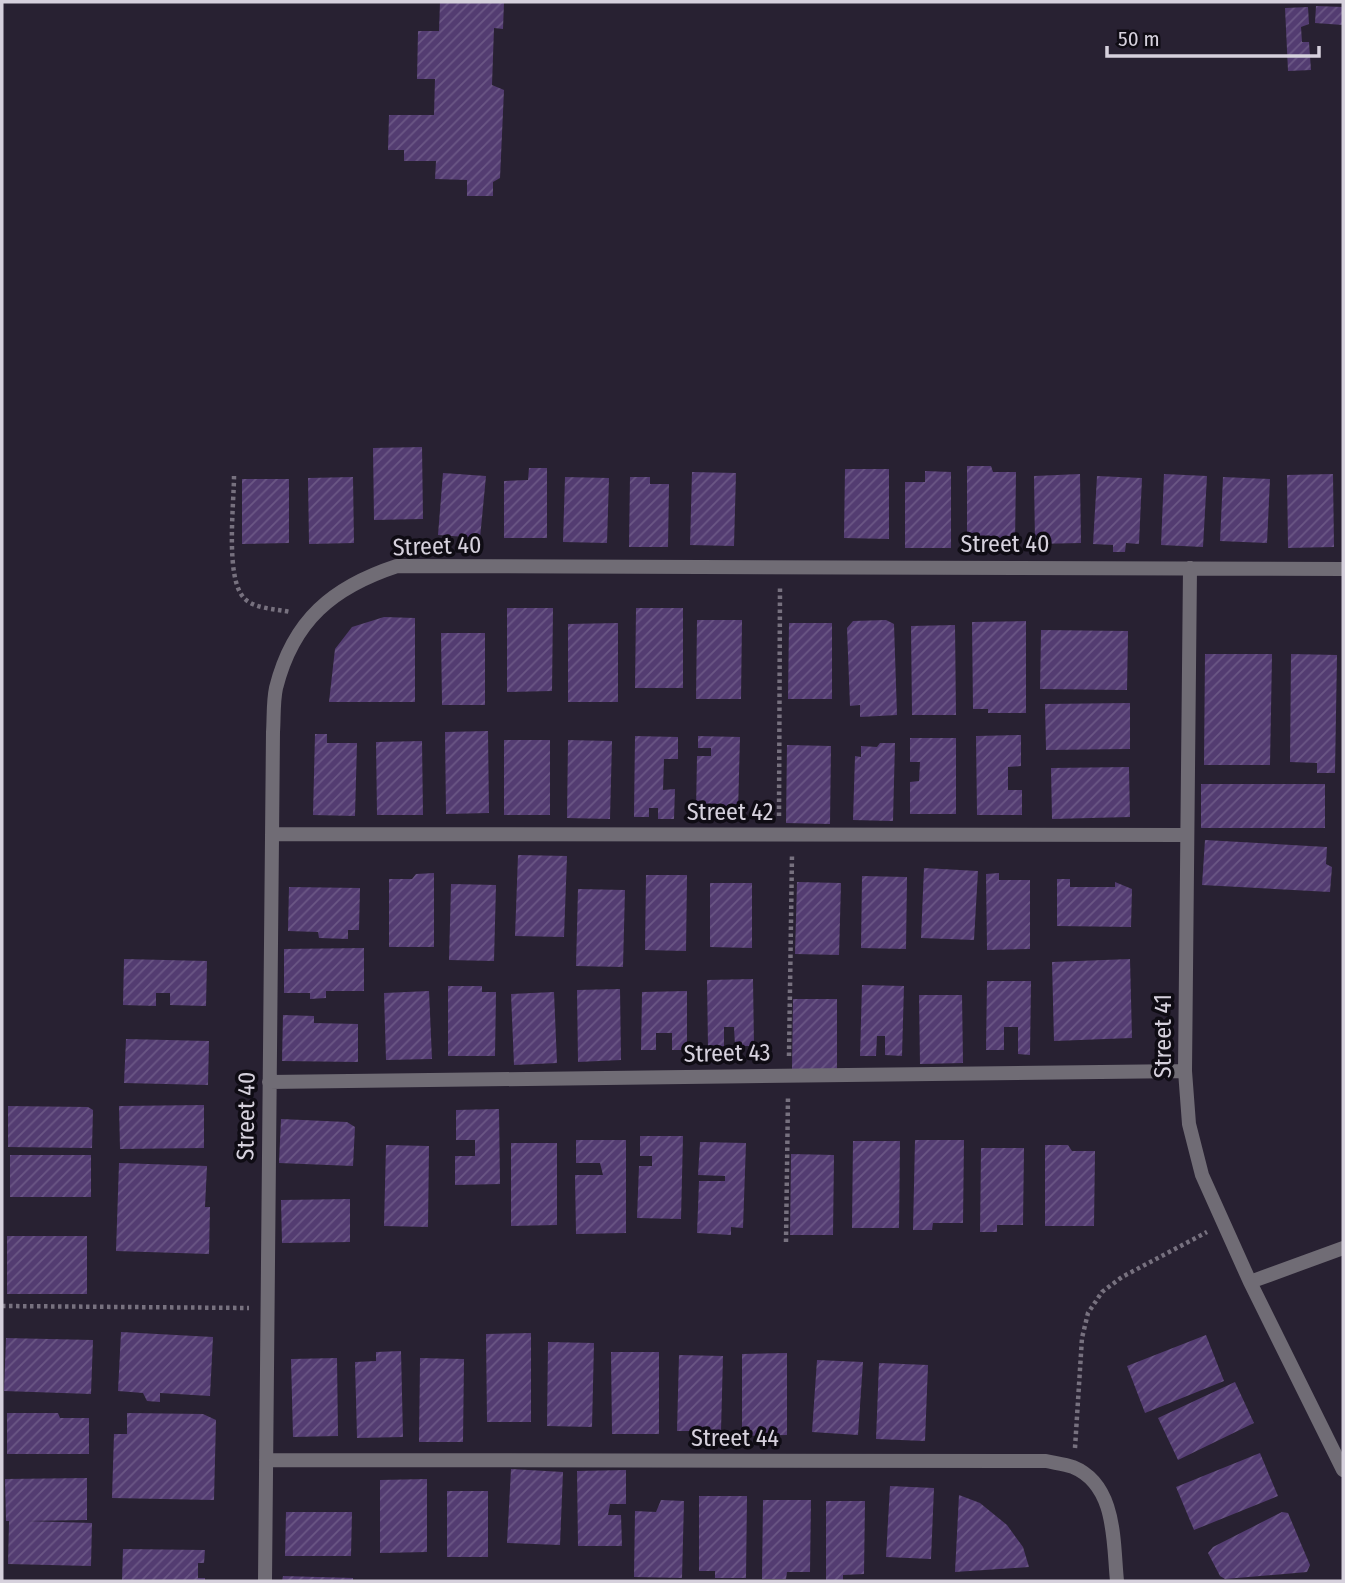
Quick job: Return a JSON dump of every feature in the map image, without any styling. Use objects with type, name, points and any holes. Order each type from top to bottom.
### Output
[{"type":"street","name":"Street 40","points":[[265,1581],[272,834],[276,690],[289,651],[312,616],[336,593],[365,576],[397,566],[1343,569]]},
{"type":"street","name":"Street 41","points":[[1190,568],[1185,1071],[1189,1124],[1202,1175],[1223,1223],[1343,1470]]},
{"type":"street","name":"Street 42","points":[[272,834],[1187,835]]},
{"type":"street","name":"Street 43","points":[[270,1082],[1185,1071]]},
{"type":"street","points":[[1250,1282],[1343,1248]]},
{"type":"street","name":"Street 44","points":[[266,1460],[1046,1461],[1074,1468],[1091,1479],[1103,1495],[1110,1514],[1117,1581]]},
{"type":"path","points":[[234,476],[232,573],[238,589],[246,600],[260,606],[312,616]]},
{"type":"path","points":[[780,567],[786,835],[786,1242]]},
{"type":"path","points":[[1074,1468],[1082,1338],[1088,1313],[1102,1292],[1122,1277],[1223,1223]]},
{"type":"path","points":[[2,1306],[267,1308]]},
{"type":"building","points":[[440,2],[504,2],[503,29],[494,28],[492,85],[504,90],[500,178],[493,182],[493,196],[467,196],[467,180],[435,179],[436,161],[404,161],[404,150],[388,150],[389,115],[434,115],[435,79],[417,79],[418,31],[439,31]]},
{"type":"building","points":[[1316,6],[1343,7],[1343,25],[1315,23]]},
{"type":"building","points":[[1308,7],[1309,24],[1301,27],[1302,42],[1309,42],[1311,70],[1288,71],[1285,8]]},
{"type":"building","points":[[422,447],[423,519],[374,520],[373,448]]},
{"type":"building","points":[[967,466],[991,466],[993,472],[1016,472],[1015,543],[967,543]]},
{"type":"building","points":[[529,468],[547,468],[547,538],[504,538],[504,481],[528,480]]},
{"type":"building","points":[[845,469],[889,469],[889,539],[844,538]]},
{"type":"building","points":[[925,471],[951,472],[951,548],[905,548],[905,482],[925,482]]},
{"type":"building","points":[[692,472],[736,473],[734,546],[690,545]]},
{"type":"building","points":[[443,473],[486,476],[480,538],[438,535]]},
{"type":"building","points":[[1080,474],[1081,543],[1035,544],[1034,476]]},
{"type":"building","points":[[1164,474],[1207,476],[1203,547],[1161,545]]},
{"type":"building","points":[[1333,474],[1334,547],[1288,548],[1287,475]]},
{"type":"building","points":[[1097,476],[1142,478],[1139,544],[1126,543],[1125,552],[1113,552],[1113,545],[1093,544]]},
{"type":"building","points":[[353,477],[354,543],[309,544],[308,478]]},
{"type":"building","points":[[565,477],[609,478],[607,543],[563,542]]},
{"type":"building","points":[[630,477],[650,477],[650,484],[669,484],[668,547],[629,547]]},
{"type":"building","points":[[1223,477],[1270,479],[1267,543],[1220,541]]},
{"type":"building","points":[[242,479],[289,479],[289,543],[242,544]]},
{"type":"building","points":[[507,608],[553,608],[552,691],[507,692]]},
{"type":"building","points":[[636,608],[683,608],[683,688],[635,688]]},
{"type":"building","points":[[384,617],[415,618],[415,702],[329,702],[335,649],[352,627]]},
{"type":"building","points":[[697,620],[742,620],[741,699],[696,699]]},
{"type":"building","points":[[886,620],[894,624],[897,715],[860,717],[860,705],[850,706],[847,628],[853,621]]},
{"type":"building","points":[[1026,621],[1026,713],[988,713],[988,709],[973,709],[972,622]]},
{"type":"building","points":[[618,623],[618,702],[568,702],[568,624]]},
{"type":"building","points":[[789,623],[832,623],[832,699],[788,699]]},
{"type":"building","points":[[955,625],[956,715],[912,715],[911,626]]},
{"type":"building","points":[[1041,630],[1128,631],[1127,690],[1040,689]]},
{"type":"building","points":[[441,633],[485,633],[485,705],[442,705]]},
{"type":"building","points":[[1205,654],[1272,654],[1270,765],[1204,765]]},
{"type":"building","points":[[1291,654],[1337,655],[1335,773],[1317,773],[1317,763],[1290,762]]},
{"type":"building","points":[[1130,703],[1130,749],[1046,750],[1045,704]]},
{"type":"building","points":[[488,731],[489,813],[446,814],[445,732]]},
{"type":"building","points":[[315,734],[327,734],[327,743],[357,743],[355,816],[313,815]]},
{"type":"building","points":[[1021,735],[1021,766],[1008,767],[1008,790],[1022,790],[1022,815],[977,815],[976,736]]},
{"type":"building","points":[[635,736],[678,737],[678,759],[664,759],[663,790],[675,789],[674,819],[658,819],[658,808],[649,808],[649,817],[634,817]]},
{"type":"building","points":[[698,736],[740,737],[738,813],[696,813],[697,756],[711,756],[711,748],[698,748]]},
{"type":"building","points":[[910,738],[956,738],[956,814],[910,814],[910,782],[919,781],[920,762],[910,762]]},
{"type":"building","points":[[504,740],[550,740],[550,815],[504,815]]},
{"type":"building","points":[[568,740],[612,741],[610,819],[567,818]]},
{"type":"building","points":[[422,741],[423,815],[377,815],[376,742]]},
{"type":"building","points":[[880,743],[895,743],[893,821],[853,820],[855,756],[861,757],[861,746],[877,747]]},
{"type":"building","points":[[787,745],[831,746],[830,824],[786,823]]},
{"type":"building","points":[[1129,767],[1130,817],[1052,819],[1051,768]]},
{"type":"building","points":[[1201,784],[1325,784],[1325,828],[1201,828]]},
{"type":"building","points":[[1205,840],[1327,847],[1326,864],[1332,867],[1330,892],[1202,885]]},
{"type":"building","points":[[518,855],[567,856],[564,937],[515,936]]},
{"type":"building","points":[[924,868],[978,871],[974,940],[921,938]]},
{"type":"building","points":[[434,873],[434,947],[389,947],[389,879],[412,879],[416,874]]},
{"type":"building","points":[[999,873],[999,880],[1030,880],[1030,949],[987,950],[986,874]]},
{"type":"building","points":[[646,875],[687,875],[686,951],[645,950]]},
{"type":"building","points":[[862,876],[907,877],[906,949],[861,948]]},
{"type":"building","points":[[1057,879],[1070,879],[1070,887],[1115,887],[1115,882],[1132,889],[1131,927],[1057,926]]},
{"type":"building","points":[[797,882],[841,883],[839,955],[795,954]]},
{"type":"building","points":[[710,883],[752,883],[752,948],[710,947]]},
{"type":"building","points":[[451,884],[496,885],[494,961],[449,960]]},
{"type":"building","points":[[289,887],[360,888],[359,930],[348,930],[348,939],[319,938],[318,932],[288,931]]},
{"type":"building","points":[[578,889],[625,890],[623,967],[576,966]]},
{"type":"building","points":[[364,948],[364,991],[326,991],[326,998],[310,999],[310,993],[284,993],[284,949]]},
{"type":"building","points":[[124,959],[207,961],[206,1006],[170,1005],[170,993],[156,993],[156,1006],[123,1005]]},
{"type":"building","points":[[1130,959],[1132,1038],[1054,1041],[1052,962]]},
{"type":"building","points":[[753,979],[754,1046],[735,1046],[734,1027],[724,1027],[724,1046],[708,1047],[707,980]]},
{"type":"building","points":[[987,981],[1031,981],[1030,1055],[1018,1054],[1018,1027],[1004,1027],[1004,1050],[986,1050]]},
{"type":"building","points":[[862,985],[904,986],[902,1056],[885,1055],[885,1036],[877,1036],[876,1056],[860,1056]]},
{"type":"building","points":[[448,986],[482,986],[482,992],[496,992],[495,1056],[448,1056]]},
{"type":"building","points":[[620,989],[621,1060],[578,1062],[577,990]]},
{"type":"building","points":[[429,991],[432,1059],[386,1060],[384,993]]},
{"type":"building","points":[[687,991],[687,1050],[672,1050],[672,1033],[656,1033],[656,1050],[641,1050],[642,992]]},
{"type":"building","points":[[554,992],[557,1063],[514,1065],[511,994]]},
{"type":"building","points":[[919,995],[962,995],[963,1063],[920,1064]]},
{"type":"building","points":[[793,999],[837,999],[837,1069],[792,1069]]},
{"type":"building","points":[[283,1015],[314,1016],[314,1023],[358,1024],[358,1062],[282,1061]]},
{"type":"building","points":[[126,1039],[209,1041],[208,1085],[124,1083]]},
{"type":"building","points":[[204,1105],[204,1148],[120,1149],[119,1106]]},
{"type":"building","points":[[8,1106],[88,1107],[93,1110],[92,1148],[8,1147]]},
{"type":"building","points":[[499,1109],[500,1184],[455,1185],[455,1156],[475,1156],[475,1140],[456,1140],[456,1110]]},
{"type":"building","points":[[281,1119],[347,1122],[355,1127],[353,1166],[279,1163]]},
{"type":"building","points":[[640,1136],[683,1136],[681,1219],[637,1218],[639,1166],[652,1166],[652,1156],[640,1156]]},
{"type":"building","points":[[576,1140],[626,1140],[626,1233],[576,1234],[575,1175],[603,1175],[600,1163],[576,1163]]},
{"type":"building","points":[[915,1140],[964,1140],[963,1223],[933,1223],[932,1230],[913,1230]]},
{"type":"building","points":[[853,1141],[900,1141],[899,1228],[852,1228]]},
{"type":"building","points":[[700,1142],[746,1143],[743,1228],[731,1227],[731,1235],[697,1233],[699,1181],[725,1181],[725,1176],[698,1175]]},
{"type":"building","points":[[511,1143],[557,1143],[557,1225],[511,1226]]},
{"type":"building","points":[[386,1145],[429,1146],[428,1227],[384,1226]]},
{"type":"building","points":[[1045,1145],[1068,1145],[1072,1151],[1095,1151],[1094,1226],[1045,1226]]},
{"type":"building","points":[[981,1148],[1024,1148],[1023,1225],[997,1225],[997,1232],[980,1232]]},
{"type":"building","points":[[791,1154],[834,1155],[833,1235],[790,1235]]},
{"type":"building","points":[[10,1155],[91,1155],[91,1197],[10,1197]]},
{"type":"building","points":[[119,1163],[207,1166],[205,1207],[210,1207],[209,1254],[116,1251]]},
{"type":"building","points":[[350,1199],[350,1242],[282,1243],[281,1200]]},
{"type":"building","points":[[7,1236],[87,1236],[87,1294],[7,1294]]},
{"type":"building","points":[[121,1332],[213,1337],[210,1396],[160,1393],[160,1402],[147,1401],[143,1393],[118,1391]]},
{"type":"building","points":[[531,1333],[531,1422],[487,1422],[486,1334]]},
{"type":"building","points":[[1206,1335],[1224,1381],[1145,1413],[1127,1366]]},
{"type":"building","points":[[6,1338],[93,1340],[91,1394],[4,1391]]},
{"type":"building","points":[[548,1342],[594,1343],[592,1427],[547,1426]]},
{"type":"building","points":[[401,1351],[403,1437],[357,1438],[355,1362],[376,1361],[376,1352]]},
{"type":"building","points":[[611,1352],[659,1352],[659,1434],[612,1434]]},
{"type":"building","points":[[787,1353],[787,1435],[742,1436],[742,1354]]},
{"type":"building","points":[[679,1355],[723,1356],[721,1431],[677,1431]]},
{"type":"building","points":[[337,1358],[338,1436],[293,1437],[291,1359]]},
{"type":"building","points":[[420,1358],[464,1359],[463,1442],[419,1442]]},
{"type":"building","points":[[817,1360],[863,1362],[858,1435],[812,1432]]},
{"type":"building","points":[[879,1363],[928,1365],[925,1441],[876,1439]]},
{"type":"building","points":[[1235,1382],[1254,1423],[1178,1460],[1158,1418]]},
{"type":"building","points":[[7,1413],[58,1413],[60,1418],[89,1418],[89,1454],[7,1454]]},
{"type":"building","points":[[127,1413],[203,1414],[216,1420],[214,1500],[112,1498],[114,1434],[127,1434]]},
{"type":"building","points":[[1260,1453],[1278,1496],[1194,1530],[1176,1487]]},
{"type":"building","points":[[511,1469],[563,1472],[560,1545],[507,1543]]},
{"type":"building","points":[[626,1470],[626,1504],[610,1504],[608,1515],[621,1515],[622,1546],[578,1546],[577,1471]]},
{"type":"building","points":[[87,1478],[87,1520],[27,1521],[92,1523],[91,1566],[8,1564],[9,1521],[6,1521],[5,1479]]},
{"type":"building","points":[[427,1479],[427,1552],[380,1553],[380,1480]]},
{"type":"building","points":[[890,1486],[934,1488],[931,1559],[886,1557]]},
{"type":"building","points":[[447,1491],[488,1491],[488,1557],[447,1557]]},
{"type":"building","points":[[959,1495],[980,1503],[1007,1525],[1023,1547],[1029,1567],[955,1572]]},
{"type":"building","points":[[699,1496],[747,1496],[746,1578],[715,1578],[715,1571],[699,1571]]},
{"type":"building","points":[[661,1500],[684,1501],[682,1578],[634,1577],[635,1511],[656,1512]]},
{"type":"building","points":[[763,1500],[811,1500],[810,1572],[787,1572],[786,1579],[762,1579]]},
{"type":"building","points":[[826,1501],[865,1501],[864,1574],[843,1575],[843,1581],[826,1581]]},
{"type":"building","points":[[286,1512],[352,1512],[351,1556],[285,1556]]},
{"type":"building","points":[[1282,1512],[1288,1513],[1310,1565],[1307,1572],[1225,1579],[1220,1576],[1208,1553],[1213,1547]]},
{"type":"building","points":[[123,1549],[205,1550],[204,1563],[198,1563],[198,1578],[205,1578],[205,1581],[122,1581]]},
{"type":"building","points":[[283,1576],[353,1578],[353,1581],[282,1581]]}]
